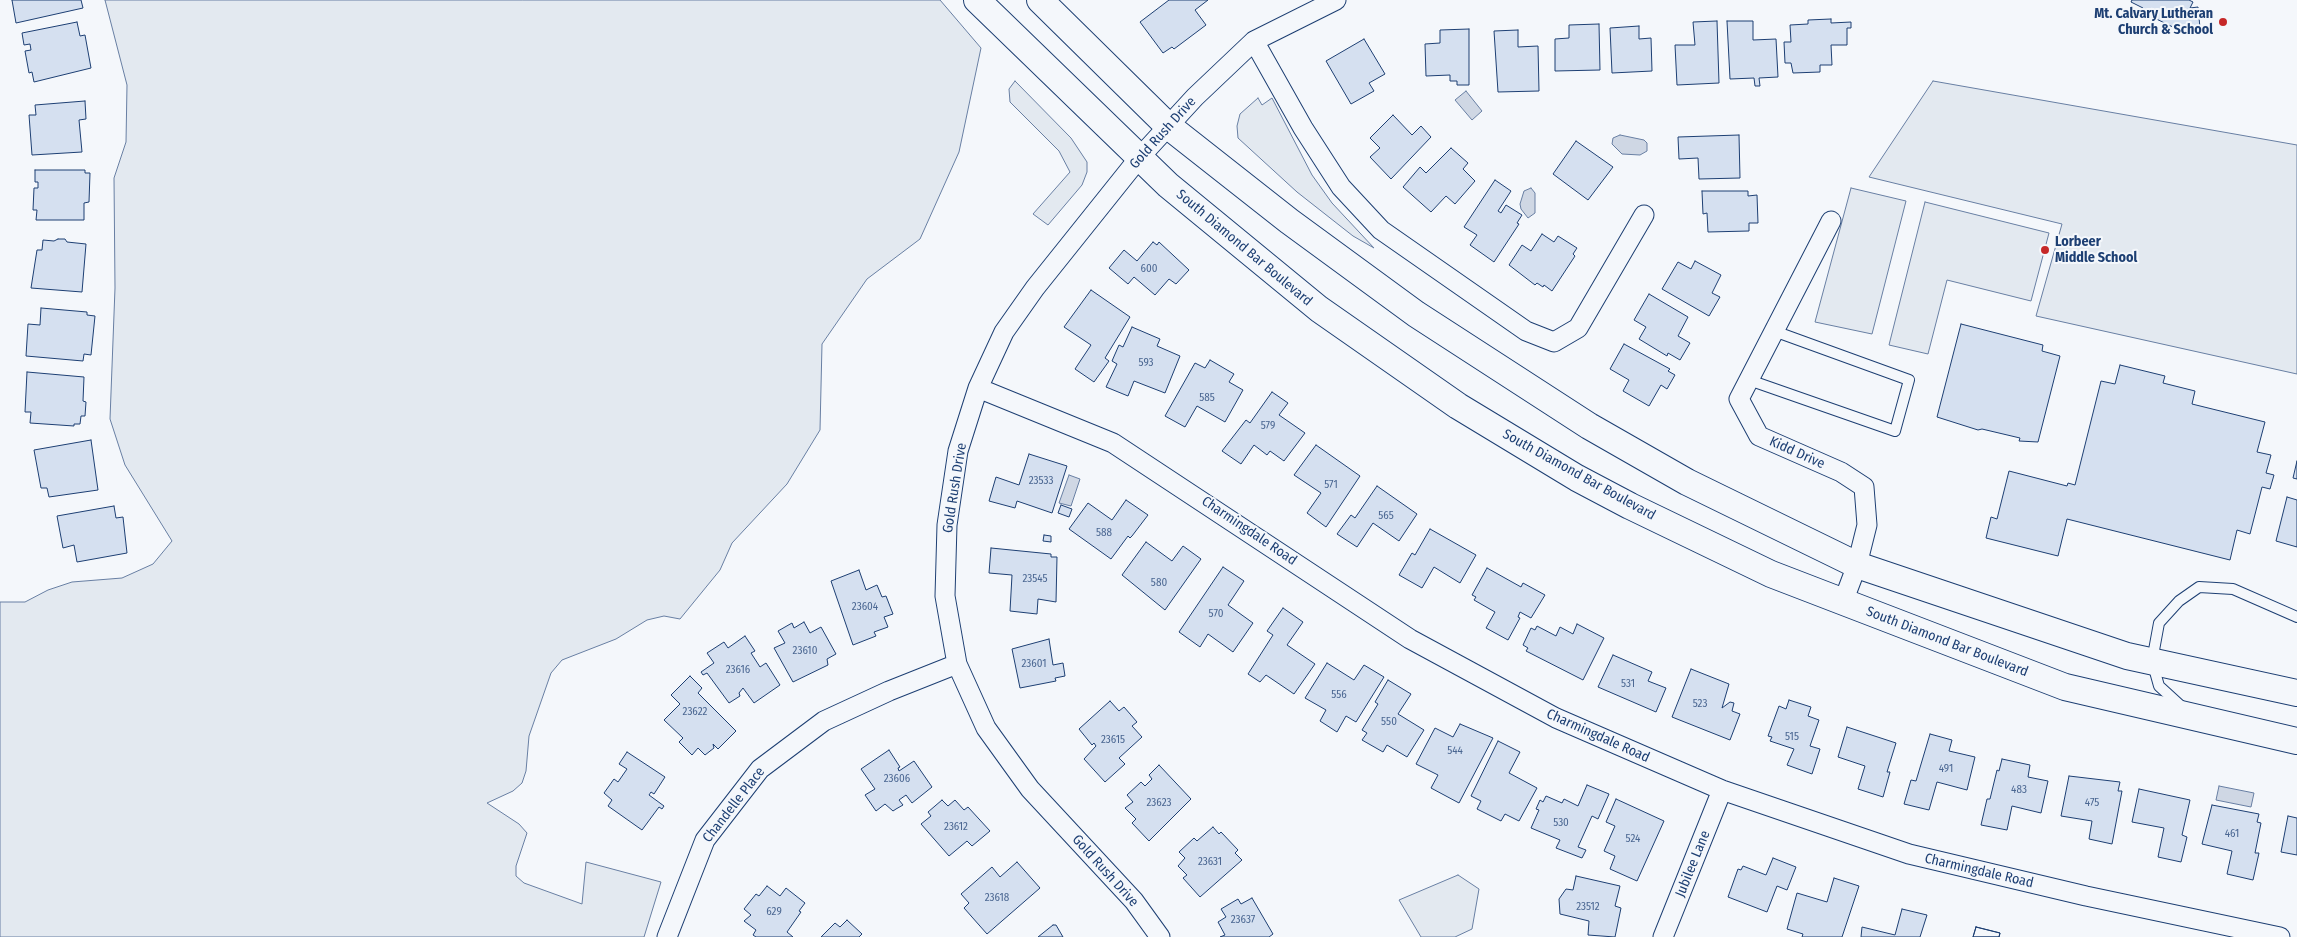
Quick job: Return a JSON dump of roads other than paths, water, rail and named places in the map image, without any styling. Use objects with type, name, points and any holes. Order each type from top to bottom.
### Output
[{"type":"main road","name":"South Diamond Bar Boulevard","points":[[977,0],[1168,185],[1319,309],[1458,406],[1630,506],[1771,574],[2065,687],[2191,714],[2297,741]]},
{"type":"main road","points":[[1040,0],[1167,125],[1288,221],[1416,314],[1589,426],[1687,482],[1857,565],[2127,656],[2297,693]]},
{"type":"street","name":"Gold Rush Drive","points":[[1160,937],[1134,901],[1024,781],[986,728],[957,664],[945,596],[947,525],[958,451],[978,388],[1004,332],[1167,125],[1254,41],[1336,0]]},
{"type":"street","points":[[1254,41],[1303,128],[1341,187],[1381,230],[1526,331],[1554,342],[1578,328],[1644,215]]},
{"type":"street","name":"Kidd Drive","points":[[1830,221],[1739,399],[1759,436],[1841,472],[1864,487],[1867,525],[1857,565],[1843,602]]},
{"type":"street","name":"Charmingdale Road","points":[[978,388],[1113,443],[1410,639],[1556,718],[1722,790],[1909,854],[2086,896],[2280,937]]},
{"type":"street","name":"Chandelle Place","points":[[667,937],[705,840],[760,769],[824,721],[889,691],[957,664]]},
{"type":"street","name":"Jubilee Lane","points":[[1663,937],[1722,790]]},
{"type":"lane","points":[[1749,380],[1895,432],[1909,380],[1774,331]]},
{"type":"lane","points":[[2191,714],[2159,686],[2152,661],[2160,623],[2179,601],[2199,587],[2233,589],[2297,617]]},
{"type":"place","name":"Mt. Calvary Lutheran Church & School","points":[[2223,22]]},
{"type":"place","name":"Lorbeer Middle School","points":[[2045,250]]}]
